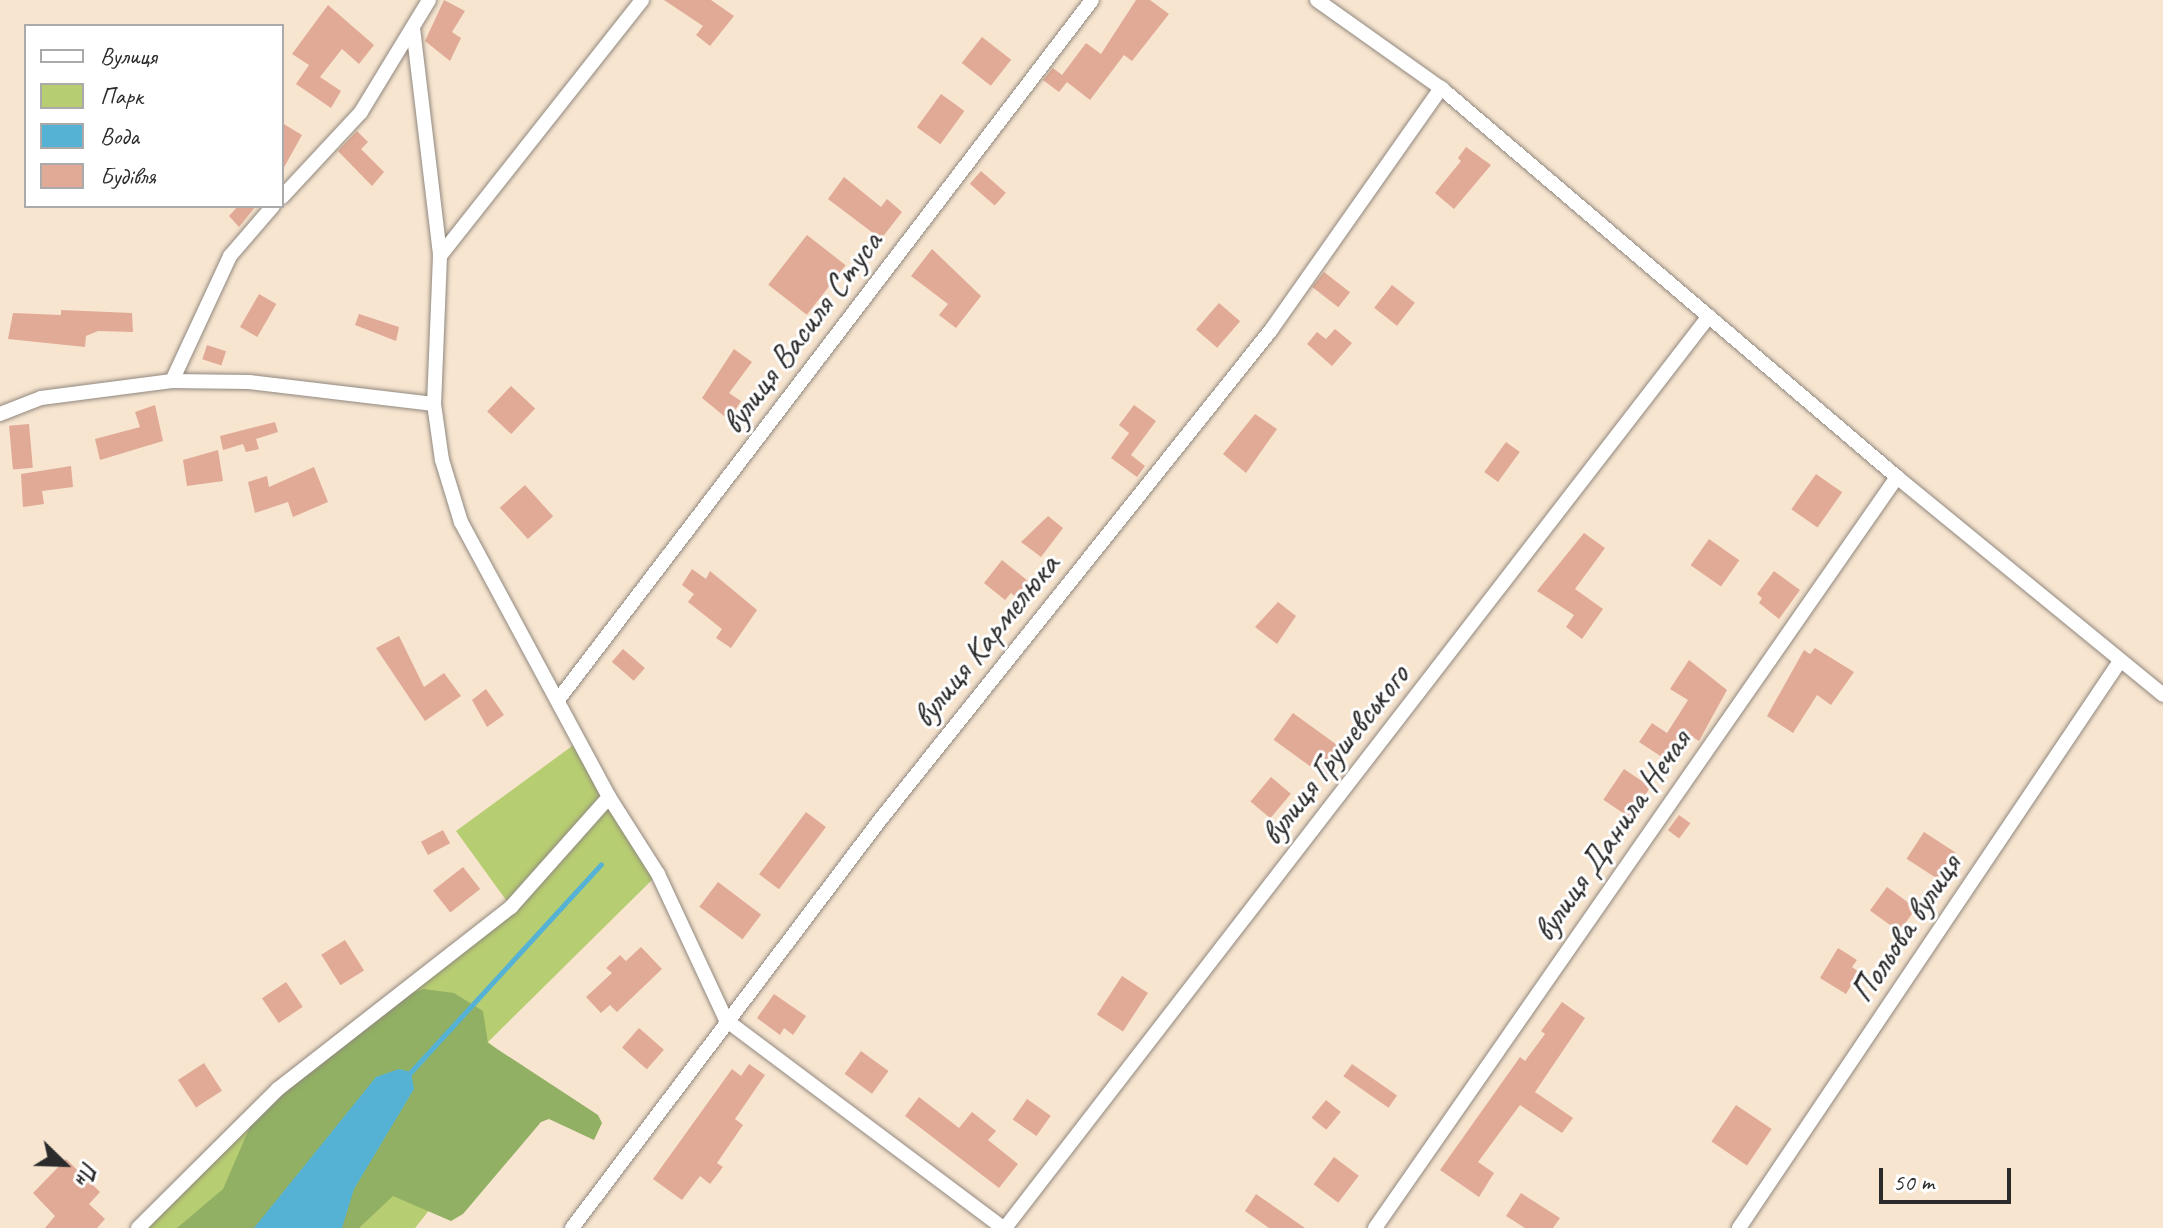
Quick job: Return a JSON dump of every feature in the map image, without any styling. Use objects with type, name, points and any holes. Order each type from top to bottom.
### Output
[{"type":"street","points":[[284,195],[361,112],[429,0]]},
{"type":"street","points":[[440,256],[642,0]]},
{"type":"street","name":"вулиця Василя Стуса","points":[[558,700],[1092,0]]},
{"type":"street","points":[[1317,0],[1441,88],[1897,477],[2163,695]]},
{"type":"street","points":[[413,28],[440,256],[434,404],[442,460],[461,522],[609,797],[658,874],[726,1020],[1004,1228]]},
{"type":"street","name":"вулиця Кармелюка","points":[[572,1228],[726,1020],[1271,330],[1441,88]]},
{"type":"street","points":[[172,381],[230,256],[271,208]]},
{"type":"street","name":"вулиця Грушевського","points":[[1004,1228],[1709,316]]},
{"type":"street","points":[[0,414],[41,398],[172,381],[249,382],[434,404]]},
{"type":"street","name":"вулиця Данила Нечая","points":[[1375,1228],[1897,477]]},
{"type":"street","name":"Польова вулиця","points":[[1739,1228],[2120,661]]},
{"type":"street","points":[[138,1228],[278,1089],[511,907],[609,797]]},
{"type":"green space","points":[[579,741],[658,874],[488,1042],[533,1079],[415,1228],[138,1228],[259,1106],[511,907],[456,831]]},
{"type":"green space","points":[[424,989],[454,993],[483,1011],[488,1043],[598,1115],[602,1123],[594,1140],[549,1119],[541,1122],[463,1214],[451,1221],[393,1196],[359,1228],[177,1228],[223,1189],[259,1106],[392,1000]]},
{"type":"water","points":[[399,1069],[411,1072],[414,1089],[354,1189],[342,1228],[254,1228],[376,1077]]},
{"type":"building","points":[[444,0],[465,11],[452,32],[461,38],[450,61],[425,41]]},
{"type":"building","points":[[664,0],[711,0],[734,16],[710,46],[696,35],[703,26]]},
{"type":"building","points":[[1136,0],[1150,0],[1169,14],[1132,61],[1124,55],[1090,100],[1067,82],[1059,92],[1043,80],[1053,68],[1062,75],[1086,43],[1101,54]]},
{"type":"building","points":[[328,5],[374,45],[359,64],[342,49],[320,77],[341,91],[331,108],[296,84],[309,65],[292,54]]},
{"type":"building","points":[[982,37],[1011,60],[991,86],[962,63]]},
{"type":"building","points":[[941,94],[964,111],[940,144],[917,127]]},
{"type":"building","points":[[284,124],[302,135],[284,167]]},
{"type":"building","points":[[357,131],[368,142],[361,149],[384,172],[372,186],[338,151]]},
{"type":"building","points":[[1466,147],[1491,165],[1454,209],[1435,193],[1461,161],[1458,158]]},
{"type":"building","points":[[981,171],[1006,193],[995,205],[970,184]]},
{"type":"building","points":[[844,177],[881,207],[887,199],[902,212],[881,239],[828,199]]},
{"type":"building","points":[[236,208],[254,208],[239,227],[229,216]]},
{"type":"building","points":[[807,235],[846,265],[807,315],[768,285]]},
{"type":"building","points":[[932,249],[981,296],[956,328],[939,315],[948,304],[911,276]]},
{"type":"building","points":[[1324,272],[1350,292],[1338,307],[1312,287]]},
{"type":"building","points":[[1392,285],[1415,303],[1397,326],[1374,308]]},
{"type":"building","points":[[259,294],[276,304],[257,337],[240,327]]},
{"type":"building","points":[[1219,303],[1240,321],[1217,348],[1196,329]]},
{"type":"building","points":[[61,310],[132,313],[133,332],[98,331],[86,336],[85,347],[8,339],[13,313],[61,315]]},
{"type":"building","points":[[359,314],[399,327],[396,341],[355,325]]},
{"type":"building","points":[[1335,329],[1352,343],[1332,366],[1307,344],[1317,332],[1326,339]]},
{"type":"building","points":[[207,345],[226,351],[221,365],[202,359]]},
{"type":"building","points":[[734,349],[752,362],[729,393],[741,401],[729,420],[702,398]]},
{"type":"building","points":[[511,386],[535,409],[511,434],[487,412]]},
{"type":"building","points":[[155,405],[163,441],[100,460],[95,439],[140,427],[135,412]]},
{"type":"building","points":[[1134,405],[1156,421],[1131,455],[1145,466],[1137,477],[1111,458],[1129,433],[1119,425]]},
{"type":"building","points":[[1255,414],[1277,429],[1246,473],[1223,454]]},
{"type":"building","points":[[275,422],[278,432],[256,439],[259,449],[246,452],[243,444],[223,450],[220,436]]},
{"type":"building","points":[[29,424],[33,468],[13,470],[9,426]]},
{"type":"building","points":[[1506,442],[1520,452],[1498,482],[1484,472]]},
{"type":"building","points":[[218,450],[223,481],[187,486],[183,460]]},
{"type":"building","points":[[71,466],[73,487],[42,491],[44,504],[23,507],[21,474]]},
{"type":"building","points":[[314,467],[328,502],[293,517],[288,502],[255,513],[248,482],[267,476],[269,487]]},
{"type":"building","points":[[1816,474],[1842,492],[1818,528],[1791,509]]},
{"type":"building","points":[[525,485],[553,516],[528,539],[500,508]]},
{"type":"building","points":[[1048,516],[1063,528],[1041,557],[1021,542]]},
{"type":"building","points":[[1584,533],[1605,548],[1575,589],[1603,609],[1582,639],[1566,627],[1574,615],[1537,591]]},
{"type":"building","points":[[1709,539],[1739,560],[1721,586],[1691,565]]},
{"type":"building","points":[[1002,560],[1028,581],[1016,597],[1011,593],[1005,600],[984,583]]},
{"type":"building","points":[[692,569],[706,579],[710,571],[757,610],[731,648],[716,638],[722,629],[688,602],[694,594],[682,585]]},
{"type":"building","points":[[1774,571],[1800,590],[1779,619],[1759,603],[1762,598],[1757,594]]},
{"type":"building","points":[[1278,602],[1296,616],[1277,644],[1255,627]]},
{"type":"building","points":[[399,636],[424,687],[444,673],[461,696],[425,721],[376,648]]},
{"type":"building","points":[[1815,648],[1854,672],[1831,705],[1817,695],[1793,733],[1767,716],[1804,650],[1810,654]]},
{"type":"building","points":[[623,649],[645,668],[634,681],[612,662]]},
{"type":"building","points":[[1689,660],[1727,690],[1699,741],[1686,733],[1668,761],[1639,742],[1652,723],[1667,733],[1688,700],[1670,689]]},
{"type":"building","points":[[486,689],[504,715],[487,727],[472,700]]},
{"type":"building","points":[[1293,713],[1346,752],[1327,778],[1274,740]]},
{"type":"building","points":[[1624,769],[1651,787],[1630,818],[1603,800]]},
{"type":"building","points":[[1271,777],[1291,794],[1270,818],[1250,802]]},
{"type":"building","points":[[806,812],[826,827],[779,889],[759,874]]},
{"type":"building","points":[[1679,815],[1690,823],[1679,839],[1668,830]]},
{"type":"building","points":[[443,830],[450,843],[428,855],[421,842]]},
{"type":"building","points":[[1924,832],[1956,853],[1938,880],[1907,859]]},
{"type":"building","points":[[463,867],[480,889],[450,912],[433,890]]},
{"type":"building","points":[[718,882],[761,914],[742,939],[699,907]]},
{"type":"building","points":[[1887,887],[1916,908],[1899,932],[1870,910]]},
{"type":"building","points":[[345,940],[364,971],[340,985],[321,955]]},
{"type":"building","points":[[641,947],[662,969],[617,1012],[610,1005],[601,1013],[586,997],[612,973],[606,968],[620,955],[626,961]]},
{"type":"building","points":[[1838,948],[1857,960],[1852,967],[1859,972],[1846,994],[1820,978]]},
{"type":"building","points":[[1122,976],[1148,993],[1123,1031],[1097,1015]]},
{"type":"building","points":[[286,982],[303,1007],[279,1023],[262,998]]},
{"type":"building","points":[[774,994],[806,1016],[793,1035],[784,1028],[780,1035],[757,1018]]},
{"type":"building","points":[[1562,1002],[1585,1018],[1535,1092],[1573,1118],[1562,1133],[1520,1105],[1478,1162],[1494,1173],[1479,1197],[1440,1170],[1520,1057],[1525,1061],[1545,1034],[1541,1031]]},
{"type":"building","points":[[639,1028],[664,1050],[647,1069],[622,1048]]},
{"type":"building","points":[[861,1051],[889,1071],[872,1094],[845,1074]]},
{"type":"building","points":[[204,1063],[222,1091],[196,1108],[178,1080]]},
{"type":"building","points":[[749,1064],[765,1075],[735,1119],[743,1125],[717,1163],[723,1167],[710,1184],[700,1176],[682,1200],[653,1179],[732,1069],[741,1076]]},
{"type":"building","points":[[1352,1064],[1397,1096],[1388,1108],[1343,1076]]},
{"type":"building","points":[[919,1097],[959,1128],[972,1112],[996,1131],[988,1140],[1018,1164],[999,1188],[905,1116]]},
{"type":"building","points":[[1027,1099],[1051,1116],[1036,1136],[1013,1119]]},
{"type":"building","points":[[1326,1100],[1341,1112],[1326,1130],[1312,1118]]},
{"type":"building","points":[[1736,1105],[1772,1129],[1747,1166],[1711,1141]]},
{"type":"building","points":[[1334,1157],[1359,1176],[1338,1203],[1314,1184]]},
{"type":"building","points":[[66,1159],[100,1192],[89,1204],[105,1219],[97,1228],[45,1228],[55,1216],[33,1193]]},
{"type":"building","points":[[1521,1193],[1560,1218],[1553,1228],[1525,1228],[1506,1216]]},
{"type":"building","points":[[1256,1194],[1305,1228],[1269,1228],[1245,1211]]},
{"type":"waterway","points":[[407,1076],[601,864]]}]
